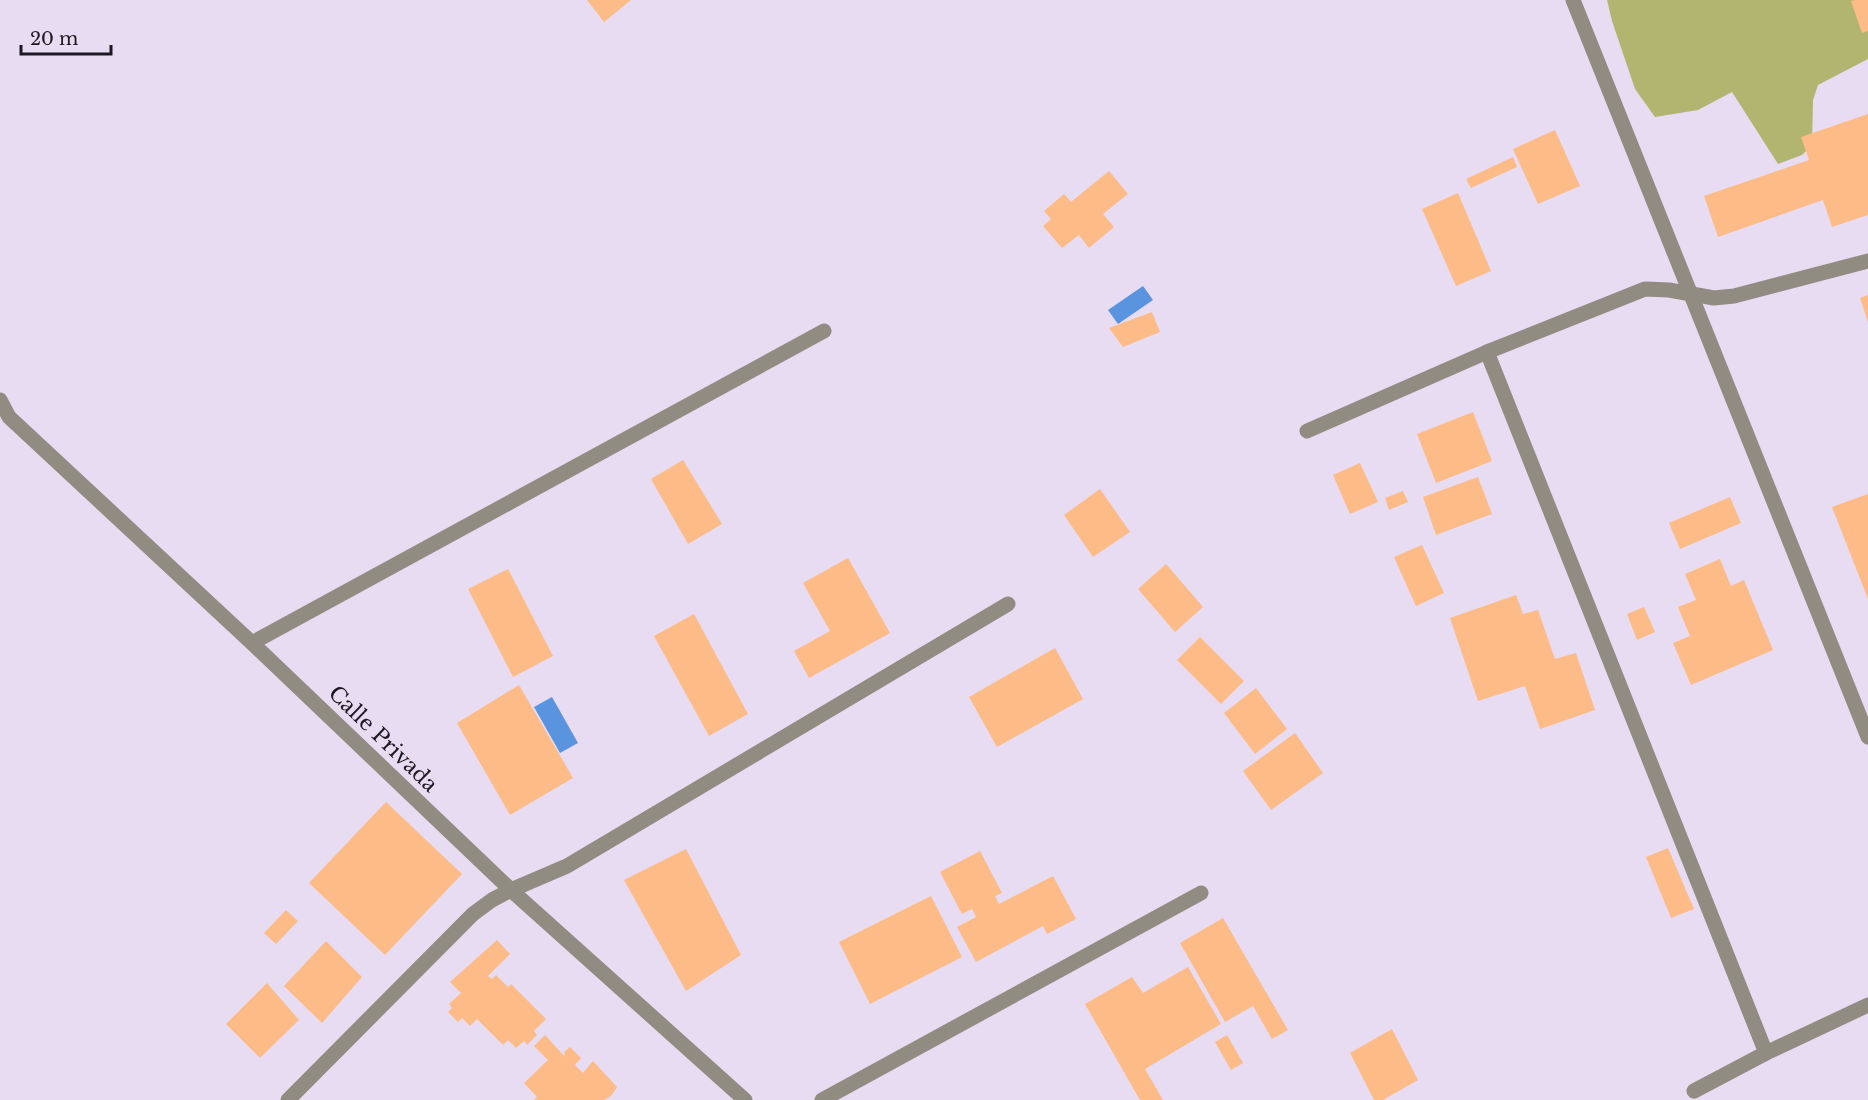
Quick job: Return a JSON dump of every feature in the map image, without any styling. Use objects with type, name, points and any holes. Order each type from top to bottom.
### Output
[{"type":"street","points":[[1573,0],[1868,737]]},
{"type":"street","points":[[1307,431],[1488,351],[1645,289],[1669,290],[1714,298],[1734,296],[1868,261]]},
{"type":"street","points":[[252,643],[824,331]]},
{"type":"street","points":[[1488,351],[1766,1053]]},
{"type":"street","name":"Calle Privada","points":[[0,400],[9,417],[252,643],[512,890],[745,1100]]},
{"type":"street","points":[[288,1100],[473,914],[492,900],[567,866],[1008,604]]},
{"type":"street","points":[[822,1100],[1201,894]]},
{"type":"street","points":[[1694,1091],[1766,1053],[1868,1005]]},
{"type":"green space","points":[[1607,0],[1868,0],[1868,59],[1818,85],[1813,100],[1812,145],[1802,155],[1778,164],[1732,92],[1698,110],[1655,117],[1635,89]]},
{"type":"water","points":[[1143,286],[1153,300],[1118,324],[1108,310]]},
{"type":"water","points":[[552,697],[578,743],[560,753],[534,707]]},
{"type":"building","points":[[587,0],[631,0],[604,22]]},
{"type":"building","points":[[1868,0],[1868,31],[1862,33],[1851,1]]},
{"type":"building","points":[[1868,114],[1868,215],[1832,227],[1823,200],[1718,237],[1704,196],[1809,160],[1801,137]]},
{"type":"building","points":[[1555,130],[1580,186],[1538,204],[1513,149]]},
{"type":"building","points":[[1513,157],[1517,167],[1471,188],[1466,179]]},
{"type":"building","points":[[1109,171],[1128,194],[1103,214],[1114,227],[1089,248],[1079,235],[1062,248],[1043,226],[1051,219],[1044,211],[1064,194],[1071,202]]},
{"type":"building","points":[[1458,193],[1491,271],[1456,286],[1422,209]]},
{"type":"building","points":[[1868,295],[1868,322],[1860,298]]},
{"type":"building","points":[[1152,312],[1160,332],[1123,347],[1109,328]]},
{"type":"building","points":[[1473,412],[1492,461],[1436,483],[1417,434]]},
{"type":"building","points":[[683,460],[722,524],[688,544],[651,479]]},
{"type":"building","points":[[1360,463],[1378,502],[1350,514],[1333,475]]},
{"type":"building","points":[[1478,477],[1492,514],[1436,535],[1423,497]]},
{"type":"building","points":[[1100,489],[1130,532],[1093,557],[1064,515]]},
{"type":"building","points":[[1403,491],[1408,502],[1389,510],[1385,498]]},
{"type":"building","points":[[1868,494],[1868,599],[1832,507]]},
{"type":"building","points":[[1730,497],[1741,523],[1680,549],[1669,523]]},
{"type":"building","points":[[1422,545],[1444,593],[1416,606],[1394,557]]},
{"type":"building","points":[[848,558],[890,633],[809,678],[794,651],[830,631],[803,583]]},
{"type":"building","points":[[1720,559],[1731,586],[1744,580],[1773,650],[1691,685],[1673,643],[1690,636],[1678,607],[1696,600],[1685,574]]},
{"type":"building","points":[[1166,564],[1203,607],[1175,632],[1138,589]]},
{"type":"building","points":[[508,569],[553,656],[513,677],[468,589]]},
{"type":"building","points":[[1516,595],[1523,614],[1538,610],[1555,659],[1576,653],[1595,710],[1540,729],[1525,686],[1478,701],[1450,618]]},
{"type":"building","points":[[1644,607],[1655,632],[1637,640],[1627,614]]},
{"type":"building","points":[[694,614],[748,714],[709,736],[654,636]]},
{"type":"building","points":[[1200,637],[1244,681],[1221,704],[1177,660]]},
{"type":"building","points":[[1055,648],[1083,699],[997,747],[969,697]]},
{"type":"building","points":[[519,685],[573,778],[510,815],[457,723]]},
{"type":"building","points":[[1256,688],[1287,729],[1255,754],[1224,713]]},
{"type":"building","points":[[1295,733],[1323,773],[1271,810],[1243,771]]},
{"type":"building","points":[[386,802],[462,874],[385,955],[309,883]]},
{"type":"building","points":[[1668,848],[1694,909],[1671,918],[1646,857]]},
{"type":"building","points":[[686,849],[741,955],[686,991],[624,880]]},
{"type":"building","points":[[980,851],[1002,893],[995,896],[999,904],[1053,876],[1076,919],[1047,934],[1043,926],[976,962],[957,927],[976,917],[972,909],[962,914],[940,872]]},
{"type":"building","points":[[931,896],[962,957],[870,1004],[839,942]]},
{"type":"building","points":[[286,910],[298,921],[276,944],[264,933]]},
{"type":"building","points":[[1223,918],[1288,1030],[1272,1039],[1253,1006],[1225,1022],[1180,943]]},
{"type":"building","points":[[497,940],[510,954],[488,976],[492,979],[496,975],[508,987],[511,984],[546,1019],[534,1031],[537,1035],[527,1045],[524,1041],[516,1048],[508,1040],[503,1045],[477,1019],[470,1026],[462,1018],[458,1022],[448,1012],[452,1008],[449,1004],[461,993],[450,982]]},
{"type":"building","points":[[326,941],[362,977],[322,1023],[284,986]]},
{"type":"building","points":[[1188,967],[1221,1024],[1145,1069],[1163,1100],[1140,1100],[1085,1004],[1132,977],[1143,993]]},
{"type":"building","points":[[267,983],[299,1020],[260,1058],[226,1024]]},
{"type":"building","points":[[1392,1029],[1418,1080],[1383,1100],[1374,1100],[1350,1053]]},
{"type":"building","points":[[545,1035],[565,1057],[564,1052],[570,1047],[581,1058],[575,1065],[583,1073],[593,1061],[617,1087],[611,1096],[604,1100],[534,1100],[537,1097],[524,1083],[548,1060],[534,1046]]},
{"type":"building","points":[[1227,1035],[1243,1063],[1231,1070],[1215,1042]]}]
